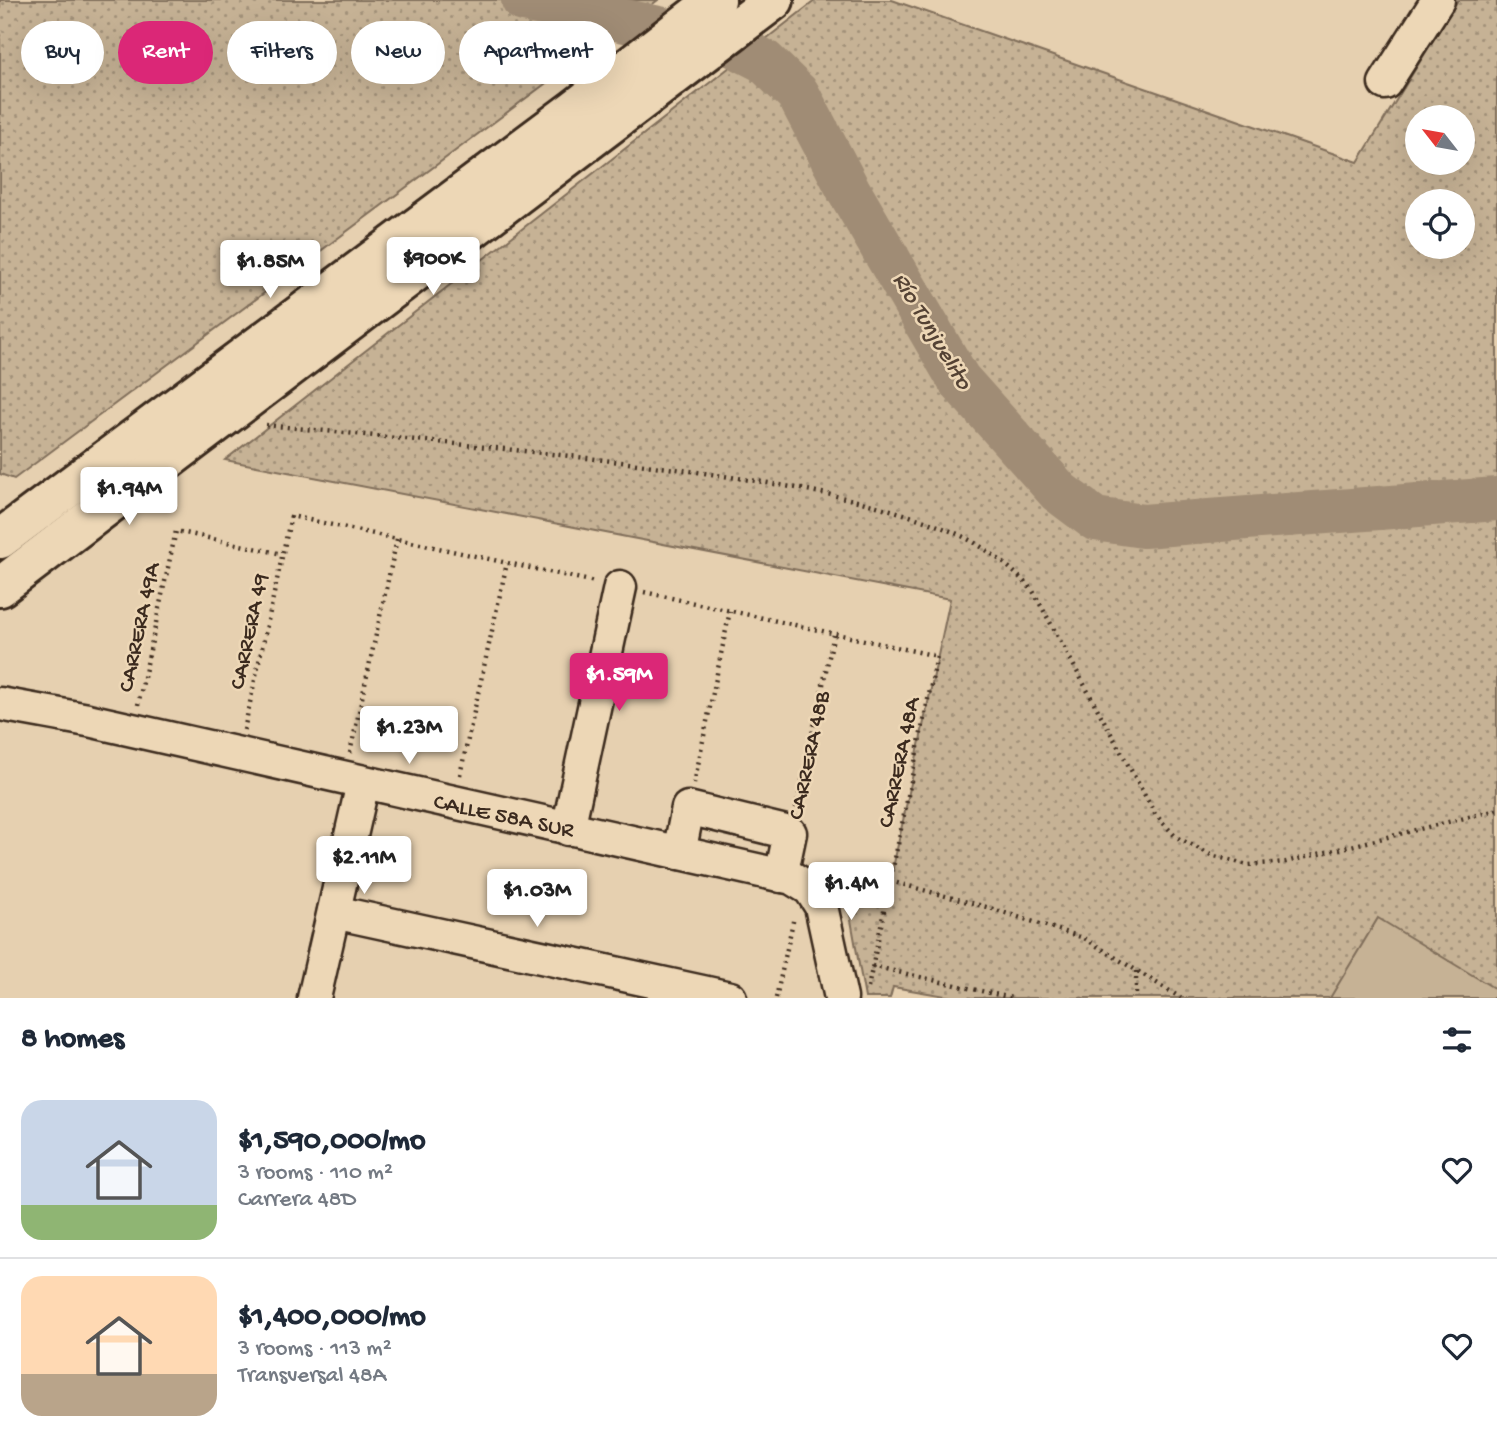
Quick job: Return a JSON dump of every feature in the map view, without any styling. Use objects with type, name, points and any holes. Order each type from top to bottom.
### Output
[{"type":"main road","points":[[9,523],[575,109],[716,0]]},
{"type":"main road","points":[[0,587],[774,0]]},
{"type":"street","points":[[1385,83],[1438,0]]},
{"type":"street","points":[[568,829],[620,587]]},
{"type":"street","name":"CALLE 58A SUR","points":[[0,704],[133,730],[791,879]]},
{"type":"street","points":[[314,998],[334,912],[354,781]]},
{"type":"street","points":[[679,853],[688,808],[790,832]]},
{"type":"street","name":"CARRERA 48B","points":[[790,832],[791,879]]},
{"type":"street","points":[[791,879],[817,896],[841,998]]},
{"type":"street","points":[[334,912],[730,998]]},
{"type":"path","points":[[261,425],[631,463],[760,481],[911,517],[956,533],[1009,566],[1033,591],[1155,814],[1176,837],[1211,855],[1248,865],[1286,862],[1497,810]]},
{"type":"path","name":"CARRERA 49","points":[[238,755],[291,516]]},
{"type":"path","name":"CARRERA 49A","points":[[133,730],[176,531],[282,554]]},
{"type":"path","points":[[354,781],[397,539]]},
{"type":"path","points":[[454,804],[507,563]]},
{"type":"path","points":[[688,808],[730,611]]},
{"type":"path","name":"CARRERA 48B","points":[[790,832],[834,634]]},
{"type":"path","name":"CARRERA 48A","points":[[866,998],[937,656]]},
{"type":"path","points":[[776,998],[791,879]]},
{"type":"path","points":[[890,881],[990,908],[1084,938],[1181,998]]},
{"type":"path","points":[[872,967],[1012,998]]},
{"type":"path","points":[[1136,971],[1136,998]]},
{"type":"shaded area","points":[[0,0],[658,0],[616,31],[616,21],[459,21],[459,84],[545,84],[14,479],[0,474]]},
{"type":"shaded area","points":[[816,0],[892,0],[1358,162],[1458,0],[1497,0],[1497,998],[957,998],[893,987],[890,998],[865,998],[846,892],[886,901],[950,599],[225,460]]},
{"type":"shaded area","points":[[1378,918],[1497,990],[1497,998],[1330,998]]},
{"type":"waterway","name":"Río Tunjuelito","points":[[523,0],[727,42],[764,61],[798,94],[849,191],[959,380],[1059,492],[1095,519],[1143,526],[1497,499]]}]
